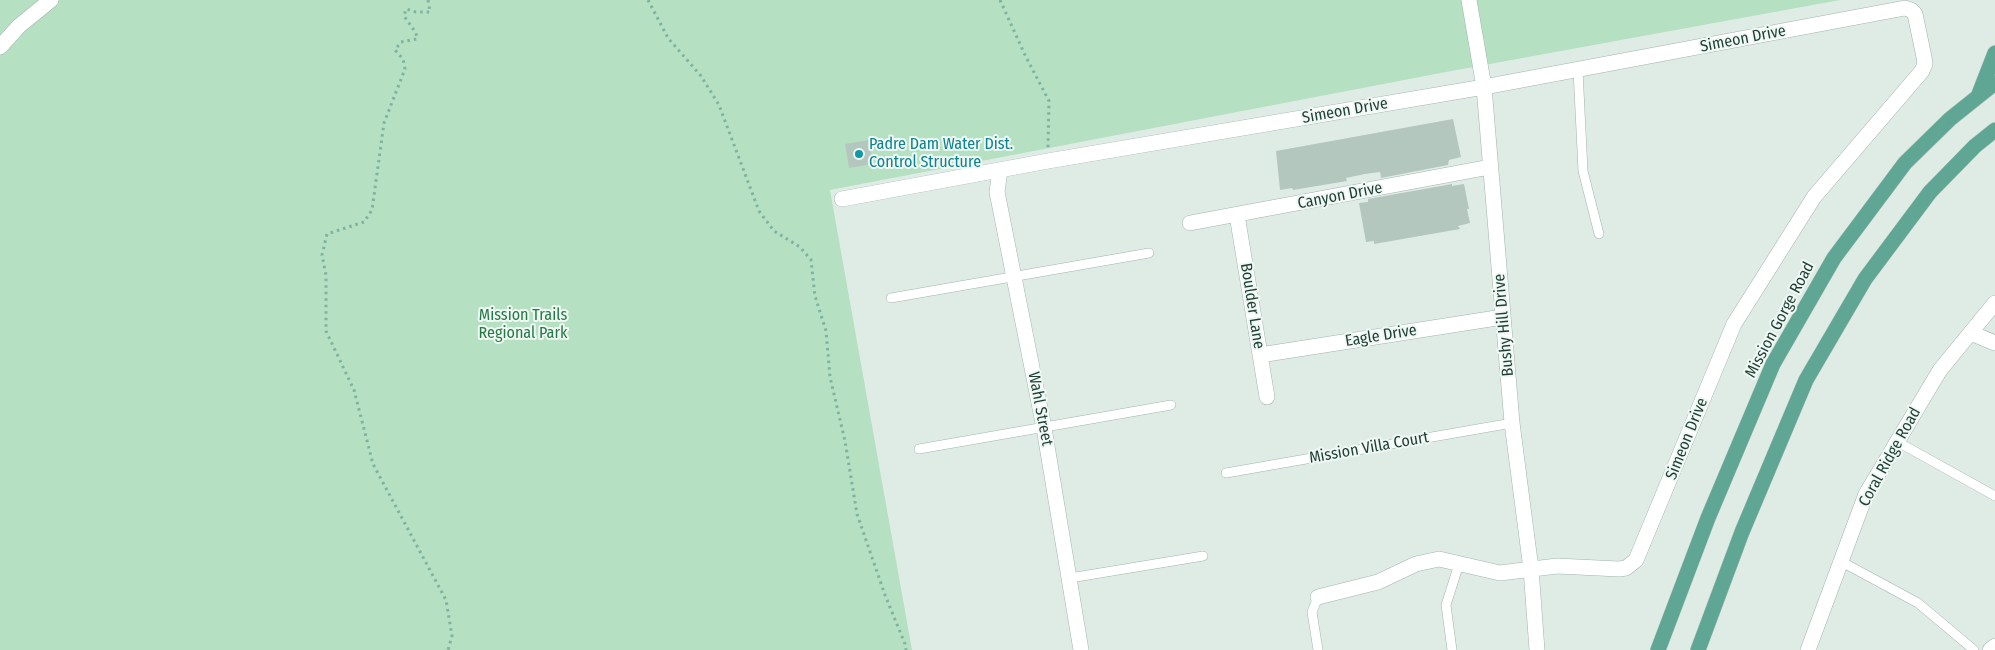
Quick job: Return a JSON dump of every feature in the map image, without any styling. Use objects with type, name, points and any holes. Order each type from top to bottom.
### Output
[{"type":"main road","points":[[1979,96],[1995,54]]},
{"type":"main road","name":"Mission Gorge Road","points":[[1658,650],[1708,518],[1773,364],[1834,258],[1905,163],[1950,119],[1995,83]]},
{"type":"main road","points":[[1698,650],[1742,532],[1806,380],[1865,279],[1930,192],[1975,146],[1995,130]]},
{"type":"street","points":[[0,47],[19,26],[51,0]]},
{"type":"street","name":"Bushy Hill Drive","points":[[1469,0],[1484,88],[1512,423],[1531,569],[1537,650]]},
{"type":"street","name":"Simeon Drive","points":[[842,198],[1048,161],[1484,88],[1905,8],[1911,10],[1915,14],[1925,64],[1922,71],[1814,197],[1734,324],[1636,560],[1626,568],[1619,569],[1557,566],[1531,569]]},
{"type":"street","name":"Canyon Drive","points":[[1190,223],[1490,167]]},
{"type":"street","name":"Wahl Street","points":[[1000,170],[997,192],[1044,428],[1081,650]]},
{"type":"street","name":"Boulder Lane","points":[[1237,215],[1267,397]]},
{"type":"street","name":"Coral Ridge Road","points":[[1808,650],[1866,494],[1940,370],[1995,303]]},
{"type":"street","name":"Eagle Drive","points":[[1260,355],[1503,317]]},
{"type":"street","points":[[1972,333],[1995,343]]},
{"type":"street","points":[[1318,597],[1378,582],[1424,563],[1439,559],[1500,573],[1531,569]]},
{"type":"street","points":[[1990,650],[1995,646]]},
{"type":"lane","points":[[1578,70],[1583,171],[1599,234]]},
{"type":"lane","points":[[891,298],[1148,253]]},
{"type":"lane","points":[[919,449],[1171,405]]},
{"type":"lane","name":"Mission Villa Court","points":[[1226,473],[1512,423]]},
{"type":"lane","points":[[1896,442],[1995,496]]},
{"type":"lane","points":[[1070,578],[1203,556]]},
{"type":"lane","points":[[1842,562],[1918,603],[1974,650]]},
{"type":"lane","points":[[1452,650],[1446,605],[1460,564]]},
{"type":"lane","points":[[1318,597],[1312,612],[1318,650]]},
{"type":"path","points":[[428,0],[430,12],[416,12],[406,9],[404,16],[416,33],[417,39],[401,42],[395,50],[403,59],[405,69],[384,123],[372,210],[364,222],[327,234],[322,255],[326,275],[326,330],[354,390],[373,464],[446,600],[452,636],[448,650]]},
{"type":"path","points":[[648,0],[668,38],[701,76],[719,105],[759,211],[774,231],[800,247],[811,260],[815,296],[826,331],[830,378],[845,441],[857,514],[885,595],[906,644],[906,650]]},
{"type":"path","points":[[1000,0],[1025,55],[1049,101],[1048,161]]},
{"type":"green space","name":"Mission Trails Regional Park","points":[[0,0],[1840,0],[1446,72],[830,190],[912,650],[0,650]]},
{"type":"building","points":[[1453,119],[1461,157],[1449,160],[1448,165],[1381,178],[1380,172],[1365,174],[1346,178],[1347,181],[1293,190],[1292,188],[1280,190],[1276,151]]},
{"type":"building","name":"Padre Dam Water Dist. Control Structure","points":[[869,140],[873,164],[849,168],[845,144]]},
{"type":"building","points":[[1452,184],[1452,186],[1464,184],[1470,223],[1458,226],[1460,229],[1374,244],[1374,241],[1366,242],[1359,203],[1368,202],[1368,199]]},
{"type":"place","name":"Padre Dam Water Dist. Control Structure","points":[[859,154]]}]
